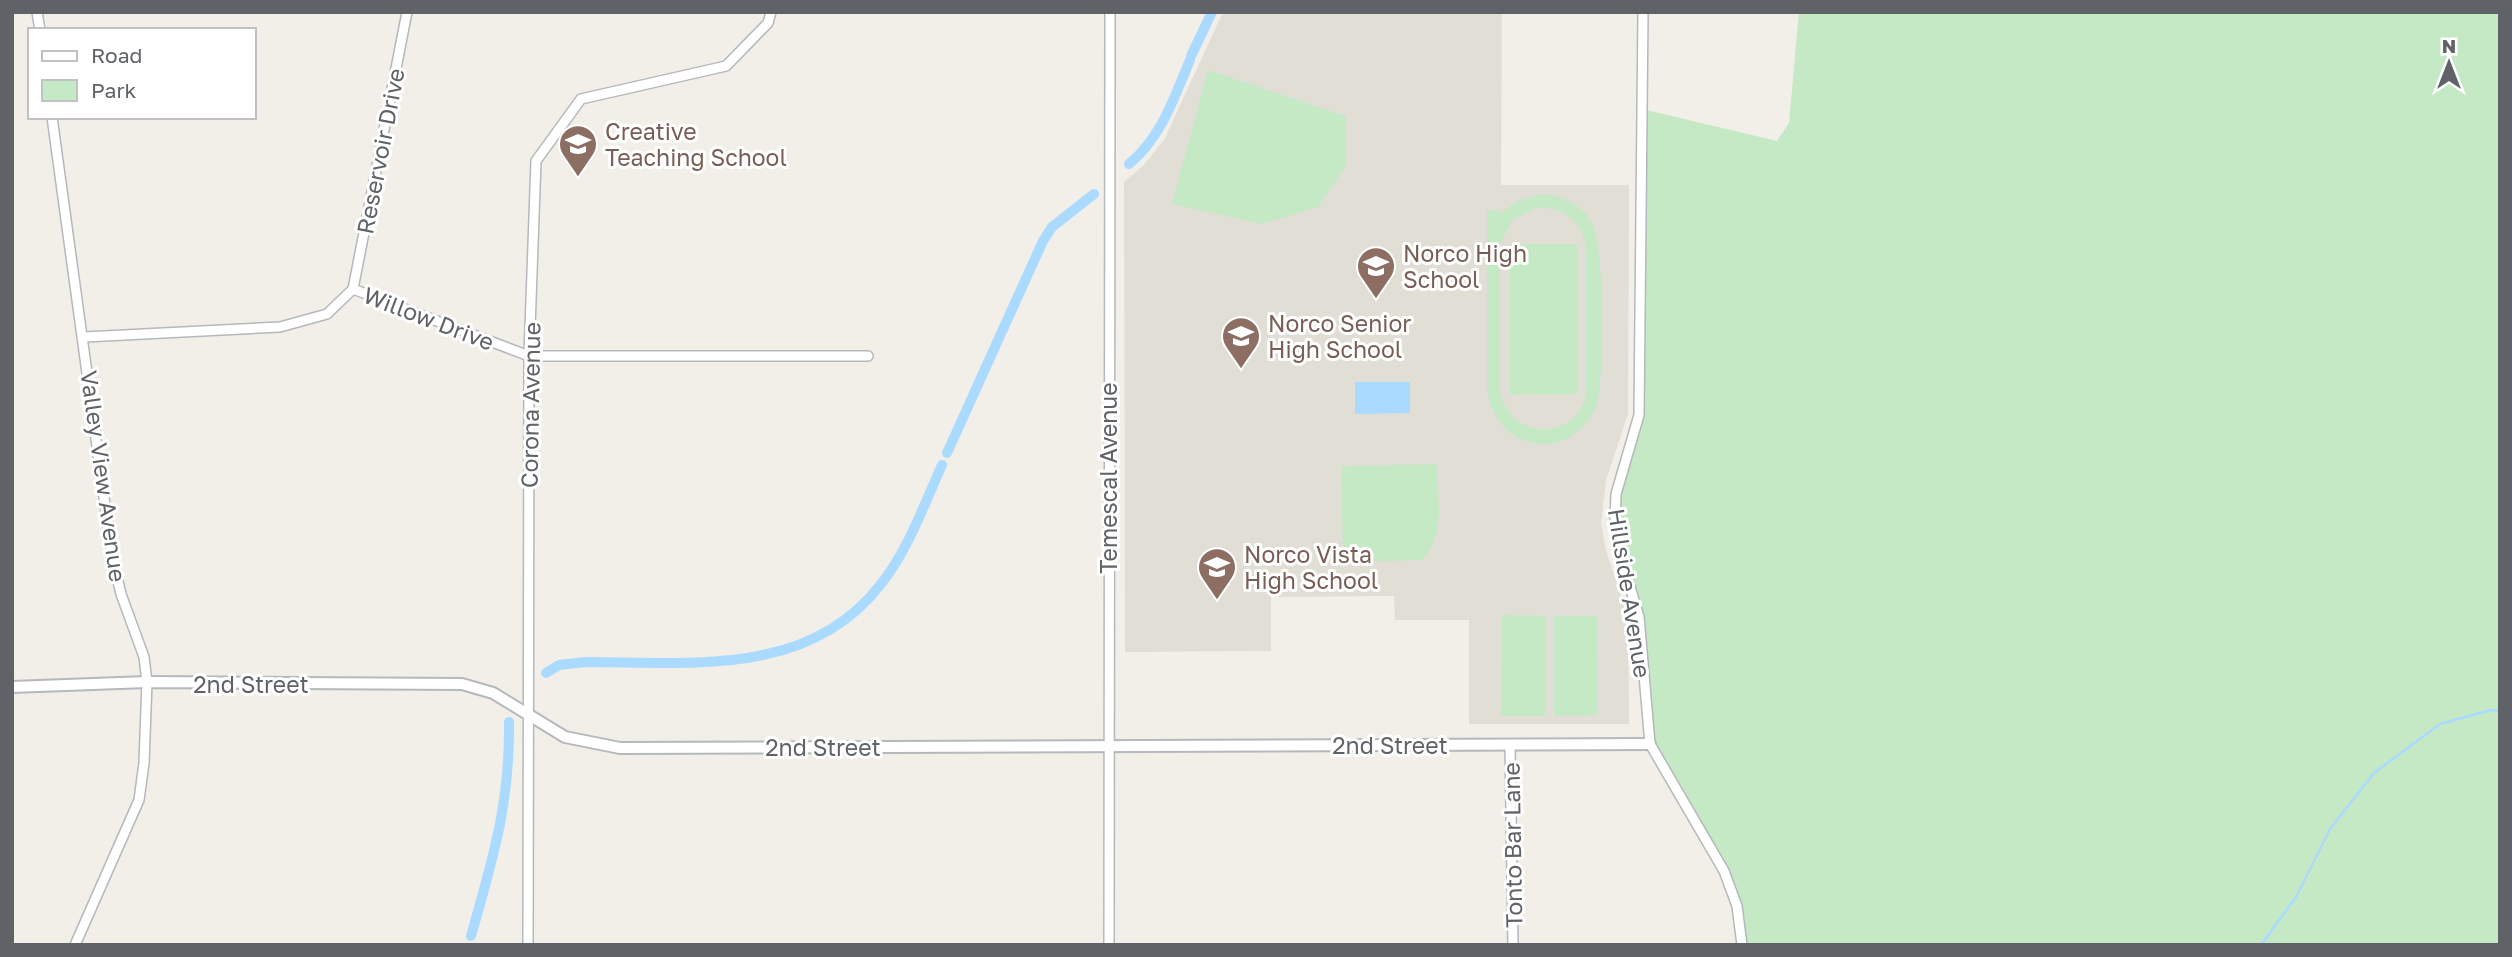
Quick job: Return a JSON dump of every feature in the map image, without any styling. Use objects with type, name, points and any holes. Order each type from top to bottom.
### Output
[{"type":"street","name":"Reservoir Drive","points":[[353,289],[407,12]]},
{"type":"street","name":"Corona Avenue","points":[[528,945],[529,356],[536,161],[580,99],[726,66],[768,23],[771,12]]},
{"type":"street","name":"Temescal Avenue","points":[[1109,945],[1110,12]]},
{"type":"street","name":"Hillside Avenue","points":[[1643,12],[1639,415],[1616,494],[1615,521],[1620,553],[1639,617],[1650,744],[1724,871],[1737,906],[1742,945]]},
{"type":"street","name":"Valley View Avenue","points":[[52,119],[85,337],[113,556],[121,594],[144,657],[147,682],[144,763],[139,800],[75,945]]},
{"type":"street","name":"Willow Drive","points":[[85,337],[280,327],[327,314],[353,289],[529,356],[868,356]]},
{"type":"street","name":"2nd Street","points":[[12,687],[147,682],[462,684],[493,692],[565,737],[620,748],[1650,744]]},
{"type":"street","name":"Tonto Bar Lane","points":[[1510,745],[1513,945]]},
{"type":"shaded area","name":"Norco High School","points":[[1223,12],[1502,12],[1501,185],[1629,185],[1628,414],[1606,480],[1601,523],[1606,551],[1628,615],[1629,724],[1469,724],[1469,620],[1395,620],[1394,596],[1271,597],[1271,651],[1125,652],[1124,182],[1143,166],[1164,140]]},
{"type":"green space","points":[[1799,12],[2500,12],[2500,945],[1748,945],[1724,871],[1650,744],[1639,617],[1620,553],[1616,494],[1639,415],[1642,109],[1777,141],[1789,123]]},
{"type":"green space","points":[[1208,70],[1346,116],[1346,166],[1318,207],[1261,224],[1172,204]]},
{"type":"green space","points":[[1543,194],[1565,199],[1588,216],[1596,236],[1602,312],[1597,405],[1585,424],[1570,437],[1553,443],[1535,443],[1518,438],[1503,427],[1492,410],[1487,388],[1487,210],[1500,210],[1500,214],[1517,201]],"holes":[[[1536,208],[1546,208],[1571,218],[1577,224],[1584,240],[1586,395],[1579,411],[1568,422],[1555,428],[1540,429],[1526,426],[1514,418],[1505,405],[1500,388],[1500,244],[1512,220]]]},
{"type":"green space","points":[[1510,244],[1577,244],[1577,394],[1510,395]]},
{"type":"green space","points":[[1437,464],[1437,528],[1429,551],[1421,560],[1343,562],[1341,466]]},
{"type":"green space","points":[[1502,615],[1545,616],[1545,716],[1501,716]]},
{"type":"green space","points":[[1554,616],[1597,616],[1598,715],[1554,716]]},
{"type":"water","points":[[1355,382],[1410,382],[1410,413],[1355,414]]},
{"type":"waterway","points":[[1191,56],[1212,12]]},
{"type":"waterway","points":[[1129,164],[1158,130],[1190,60]]},
{"type":"waterway","points":[[947,453],[1043,241],[1052,227],[1094,194]]},
{"type":"waterway","points":[[546,673],[559,665],[585,662],[706,662],[745,658],[783,650],[819,636],[852,614],[891,571],[915,527],[942,465]]},
{"type":"waterway","points":[[2261,945],[2296,897],[2330,829],[2374,773],[2440,724],[2491,710],[2500,711]]},
{"type":"waterway","points":[[471,936],[499,830],[507,779],[509,722]]},
{"type":"place","name":"Creative Teaching School","points":[[578,178]]},
{"type":"place","name":"Norco High School","points":[[1376,300]]},
{"type":"place","name":"Norco Senior High School","points":[[1241,370]]},
{"type":"place","name":"Norco Vista High School","points":[[1217,601]]}]
